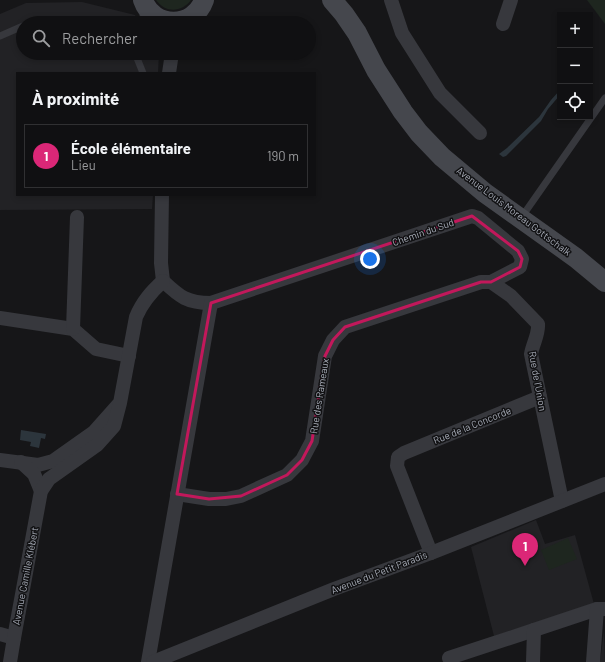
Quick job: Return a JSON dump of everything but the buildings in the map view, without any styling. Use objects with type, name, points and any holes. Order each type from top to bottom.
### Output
[{"type":"main road","points":[[193,16],[199,10],[204,0]]},
{"type":"main road","name":"Avenue Louis Moreau Gottschalk","points":[[332,0],[357,33],[376,70],[419,133],[442,157],[485,193],[576,258],[605,282]]},
{"type":"main road","name":"Avenue Louis Moreau Gottschalk","points":[[351,0],[370,32],[386,68],[396,100]]},
{"type":"main road","points":[[141,14],[151,16]]},
{"type":"street","points":[[391,0],[402,33],[440,93],[480,133]]},
{"type":"street","points":[[503,24],[511,0]]},
{"type":"street","points":[[169,72],[171,60]]},
{"type":"street","points":[[162,196],[161,263],[163,281]]},
{"type":"street","name":"Chemin du Sud","points":[[163,281],[176,293],[190,302],[212,303],[472,216],[478,218],[518,251],[522,260],[520,267],[491,282]]},
{"type":"street","points":[[73,329],[78,217]]},
{"type":"street","name":"Avenue Camille Klébert","points":[[10,662],[7,636],[41,491],[49,479],[97,444],[114,426],[120,403],[136,317],[140,306],[146,298],[163,281]]},
{"type":"street","name":"Rue des Rameaux","points":[[177,494],[209,499],[226,499],[241,496],[287,475],[302,460],[312,441],[325,356],[333,340],[345,327],[481,282],[491,282]]},
{"type":"street","name":"Rue de l'Union","points":[[491,282],[511,296],[538,324],[539,329],[532,345],[531,354],[562,501]]},
{"type":"street","points":[[148,662],[212,303]]},
{"type":"street","points":[[0,318],[73,329],[96,349],[129,356]]},
{"type":"street","name":"Rue de la Concorde","points":[[431,553],[397,466],[398,457],[404,453],[540,397]]},
{"type":"street","points":[[0,460],[38,465],[53,461],[94,432],[120,403]]},
{"type":"street","points":[[21,462],[34,474],[41,491]]},
{"type":"street","name":"Avenue du Petit Paradis","points":[[153,662],[334,589],[431,553],[605,484]]},
{"type":"street","points":[[449,658],[601,609],[593,662]]},
{"type":"street","points":[[533,662],[534,630]]},
{"type":"lane","points":[[0,36],[16,29]]},
{"type":"lane","points":[[138,60],[143,72]]},
{"type":"lane","points":[[521,218],[605,98]]},
{"type":"highlighted area","points":[[472,216],[518,251],[522,259],[520,267],[491,282],[481,282],[345,327],[333,340],[325,356],[312,441],[302,460],[287,475],[241,496],[209,499],[177,494],[211,303]]},
{"type":"shaded area","points":[[156,0],[191,0],[183,7],[174,10],[164,8]]},
{"type":"shaded area","points":[[587,0],[605,0],[605,24]]},
{"type":"shaded area","points":[[82,2],[136,16],[16,16],[16,60],[159,60],[158,72],[16,72],[16,196],[153,196],[152,209],[0,210],[0,14],[26,3]]},
{"type":"shaded area","points":[[557,93],[557,98],[548,109],[541,121],[506,156],[503,157],[499,154],[539,117]]},
{"type":"shaded area","points":[[21,430],[46,434],[45,439],[41,438],[39,448],[30,446],[31,442],[20,440]]},
{"type":"shaded area","points":[[536,520],[545,544],[575,535],[594,604],[494,636],[471,547]]},
{"type":"shaded area","points":[[568,538],[577,559],[549,570],[541,550]]},
{"type":"shaded area","points":[[604,631],[605,662],[600,662]]},
{"type":"place","name":"École élémentaire","points":[[525,566]]}]
